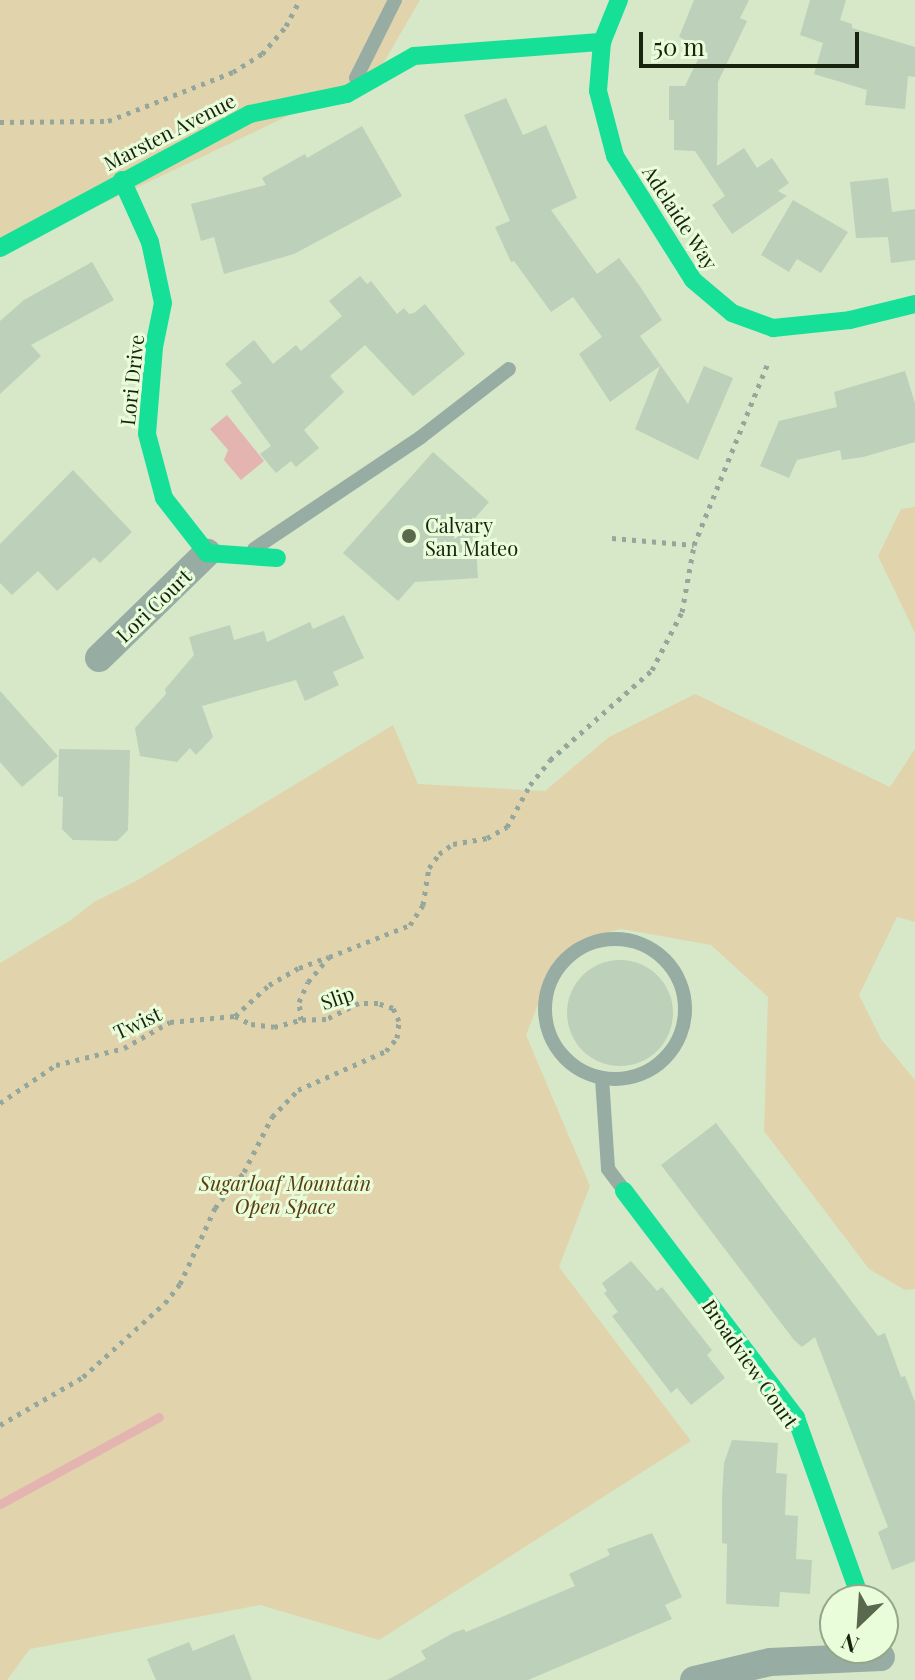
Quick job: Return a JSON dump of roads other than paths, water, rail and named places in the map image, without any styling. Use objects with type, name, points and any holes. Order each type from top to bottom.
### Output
[{"type":"street","name":"Adelaide Way","points":[[619,0],[602,42],[598,91],[615,156],[693,280],[732,313],[773,328],[850,320],[915,304]]},
{"type":"street","name":"Marsten Avenue","points":[[0,248],[250,114],[347,94],[414,56],[602,42]]},
{"type":"street","name":"Lori Drive","points":[[122,180],[150,242],[163,303],[154,347],[147,434],[164,498],[207,553]]},
{"type":"street","points":[[207,553],[277,558]]},
{"type":"street","name":"Lori Court","points":[[99,658],[207,553]]},
{"type":"street","name":"Broadview Court","points":[[624,1191],[796,1418],[855,1584]]},
{"type":"street","points":[[694,1680],[770,1662],[819,1662]]},
{"type":"lane","points":[[347,94],[395,0]]},
{"type":"lane","points":[[243,555],[421,437],[509,369]]},
{"type":"lane","points":[[616,939],[639,943],[659,955],[675,972],[684,993],[686,1017],[679,1039],[666,1058],[647,1072],[625,1079],[602,1078],[580,1070],[562,1056],[548,1025],[547,991],[557,970],[583,948],[616,939]]},
{"type":"lane","points":[[602,1078],[608,1169],[624,1191]]},
{"type":"waterway","points":[[0,1504],[159,1417]]},
{"type":"place","name":"Calvary San Mateo","points":[[409,536]]},
{"type":"park label","name":"Sugarloaf Mountain Open Space","points":[[285,1194]]}]
